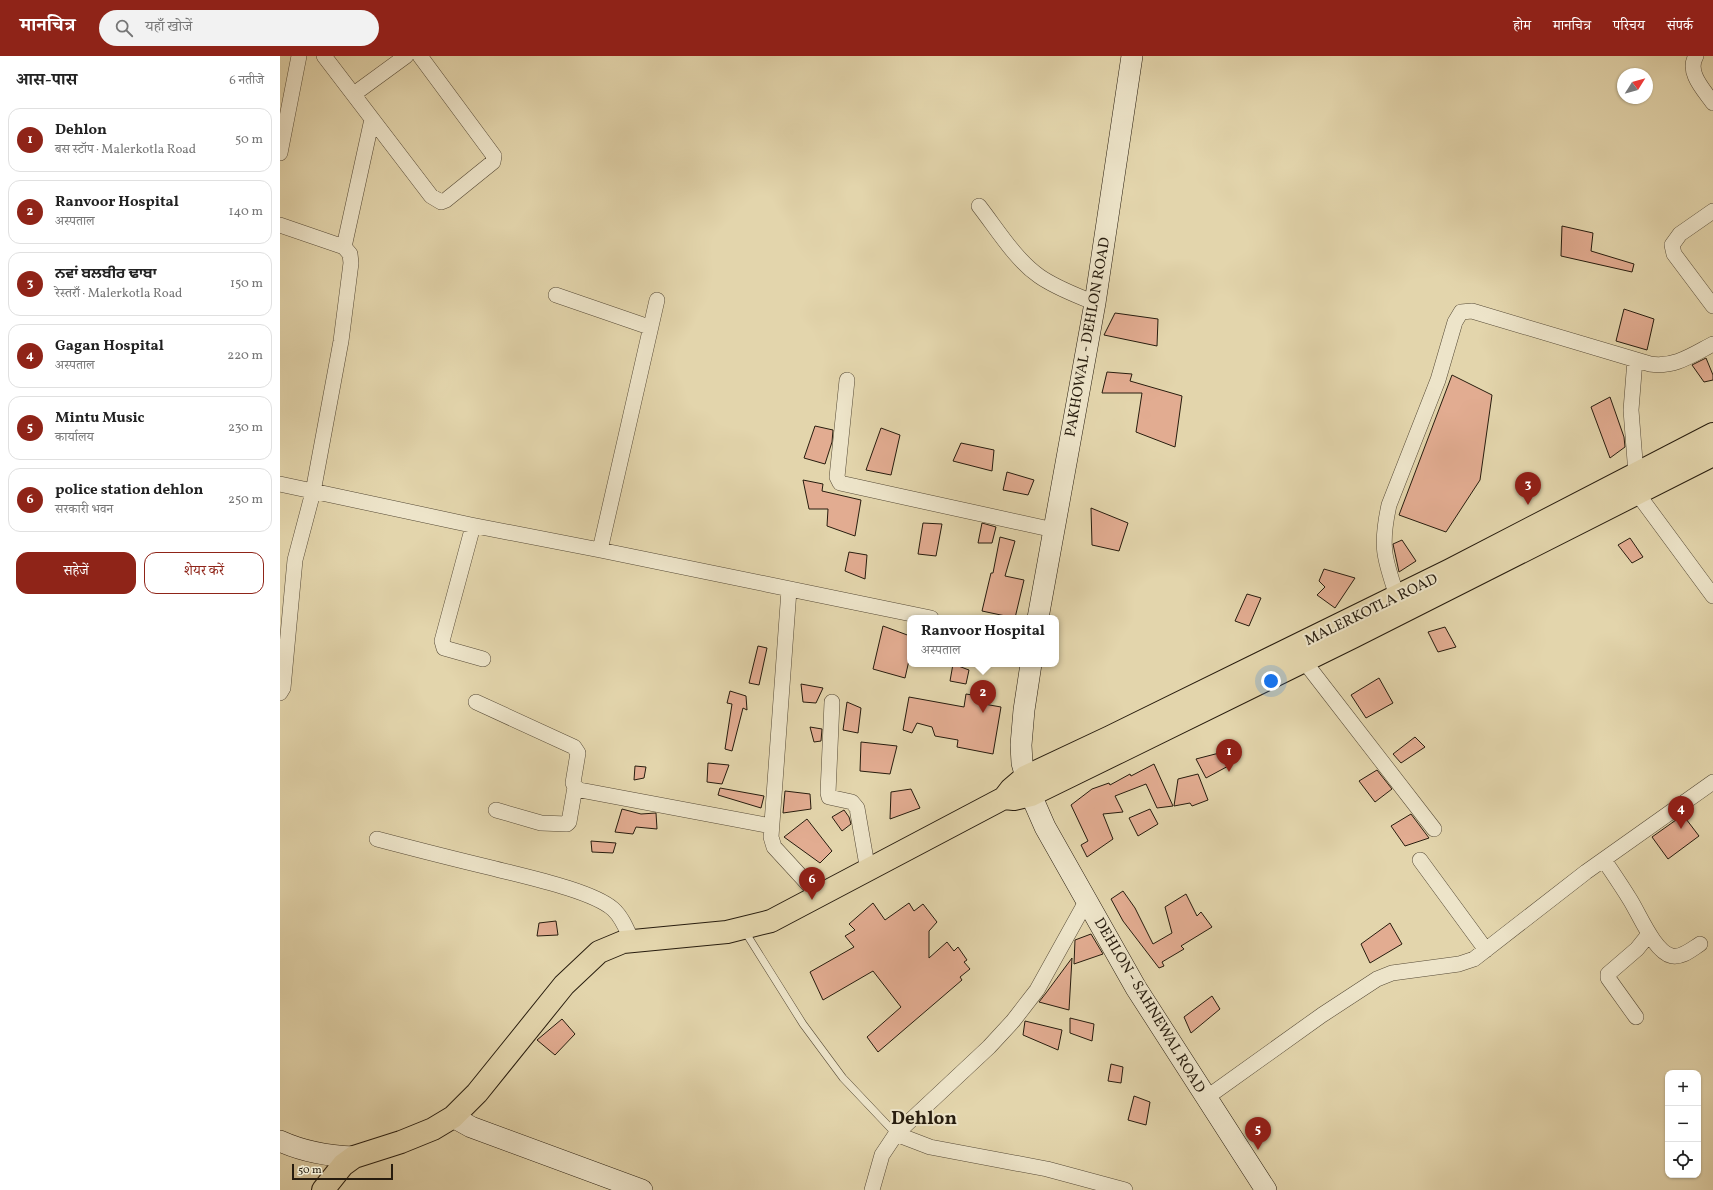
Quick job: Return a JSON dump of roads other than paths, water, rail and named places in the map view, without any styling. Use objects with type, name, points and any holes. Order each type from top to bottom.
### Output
[{"type":"main road","name":"MALERKOTLA ROAD","points":[[1028,786],[1304,661],[1637,483],[1713,434]]},
{"type":"main road","name":"MALERKOTLA ROAD","points":[[1028,786],[1397,596],[1637,483],[1713,455]]},
{"type":"main road","points":[[323,1190],[343,1165],[354,1157],[402,1142],[433,1129],[453,1117],[477,1093],[564,985],[599,952],[632,940],[727,932],[771,922],[1004,798],[1014,799],[1028,786]]},
{"type":"street","points":[[280,153],[299,56]]},
{"type":"street","points":[[324,56],[437,201],[441,202],[446,200],[493,162],[494,156],[420,56]]},
{"type":"street","points":[[354,94],[406,56]]},
{"type":"street","name":"PAKHOWAL - DEHLON ROAD","points":[[1039,615],[1095,303],[1132,56]]},
{"type":"street","points":[[1696,56],[1693,62],[1694,75],[1713,103]]},
{"type":"street","points":[[344,247],[372,119]]},
{"type":"street","points":[[979,206],[1014,251],[1038,275],[1054,285],[1095,303]]},
{"type":"street","points":[[1713,211],[1680,234],[1672,245],[1674,254],[1713,306]]},
{"type":"street","points":[[280,225],[344,247],[350,254],[351,270],[341,342],[313,492],[295,560],[282,688],[280,693]]},
{"type":"street","points":[[556,295],[649,327]]},
{"type":"street","points":[[600,550],[649,327],[657,300]]},
{"type":"street","points":[[1397,596],[1384,556],[1385,523],[1389,505],[1438,380],[1459,314],[1464,311],[1472,311],[1650,364],[1668,365],[1713,344]]},
{"type":"street","points":[[1635,360],[1630,410],[1637,483],[1713,596]]},
{"type":"street","points":[[847,380],[837,477],[840,483],[1054,530]]},
{"type":"street","points":[[280,484],[473,526],[600,550],[915,615]]},
{"type":"street","points":[[473,526],[442,641],[444,648],[483,659]]},
{"type":"street","points":[[790,590],[771,826],[772,842],[774,847],[819,896]]},
{"type":"street","points":[[1304,661],[1434,829]]},
{"type":"street","points":[[1028,786],[1021,745],[1031,667]]},
{"type":"street","points":[[476,702],[574,747],[578,753],[569,822],[566,824],[541,823],[496,810]]},
{"type":"street","points":[[832,702],[828,793],[831,798],[852,802],[857,808],[868,871]]},
{"type":"street","points":[[1206,1098],[1322,1015],[1377,979],[1397,972],[1459,964],[1474,959],[1604,860],[1713,782]]},
{"type":"street","name":"DEHLON - SAHNEWAL ROAD","points":[[1028,786],[1045,827],[1136,988],[1266,1190]]},
{"type":"street","points":[[574,787],[580,790],[771,826]]},
{"type":"street","points":[[377,839],[539,880],[581,893],[607,905],[614,910],[632,940]]},
{"type":"street","points":[[1420,860],[1486,950]]},
{"type":"street","points":[[1604,860],[1630,898],[1650,934],[1664,952],[1672,956],[1684,954],[1700,944]]},
{"type":"street","points":[[872,1190],[882,1155],[896,1134],[968,1068],[1013,1021],[1048,973],[1072,925],[1087,900]]},
{"type":"street","points":[[1636,1017],[1608,978],[1608,974],[1638,949],[1650,934]]},
{"type":"street","points":[[453,1117],[471,1127],[642,1190]]},
{"type":"street","points":[[896,1134],[930,1147],[1046,1169],[1125,1190]]},
{"type":"street","points":[[280,1142],[294,1148],[327,1156],[354,1157]]},
{"type":"lane","points":[[743,928],[803,1024],[844,1078],[896,1134]]},
{"type":"place","name":"ਨਵਾਂ ਬਲਬੀਰ ਢਾਬਾ","points":[[1528,505]]},
{"type":"place","name":"Ranvoor Hospital","points":[[983,713]]},
{"type":"place","name":"Dehlon","points":[[1229,772]]},
{"type":"place","name":"Gagan Hospital","points":[[1681,829]]},
{"type":"place","name":"police station dehlon","points":[[812,900]]},
{"type":"place","name":"Mintu Music","points":[[1258,1150]]},
{"type":"district","name":"Dehlon","points":[[924,1117]]}]
